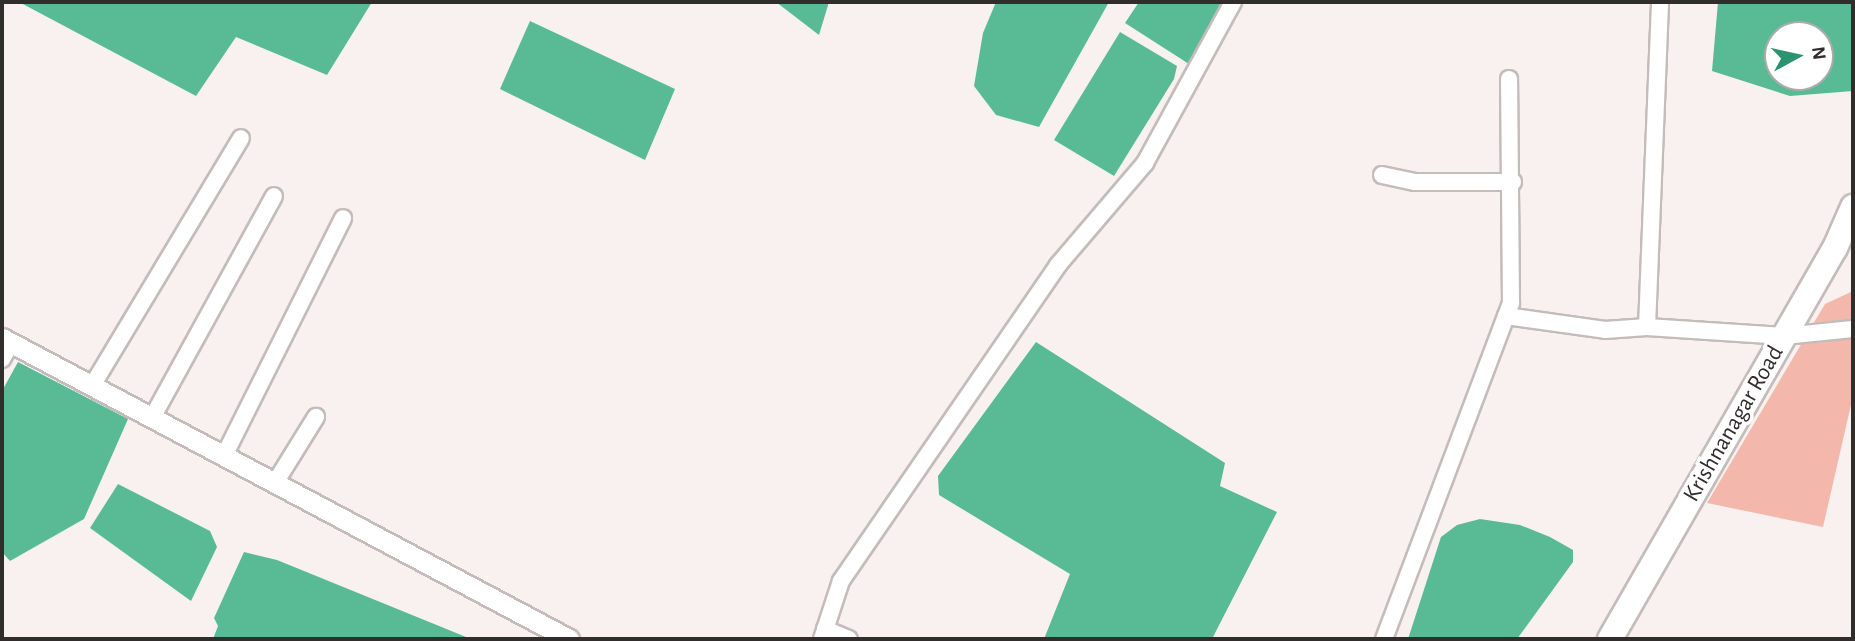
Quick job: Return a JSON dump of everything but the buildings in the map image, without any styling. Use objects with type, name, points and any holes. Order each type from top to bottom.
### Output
[{"type":"main road","name":"Krishnanagar Road","points":[[1609,639],[1786,334],[1853,207]]},
{"type":"street","points":[[849,639],[824,634],[841,581],[1058,265],[1145,163],[1233,2]]},
{"type":"street","points":[[1647,327],[1660,2]]},
{"type":"street","points":[[1384,639],[1511,303],[1513,182],[1509,79]]},
{"type":"street","points":[[92,386],[241,138]]},
{"type":"street","points":[[1382,175],[1415,182],[1513,182]]},
{"type":"street","points":[[152,418],[274,196]]},
{"type":"street","points":[[224,456],[343,218]]},
{"type":"street","points":[[1506,316],[1605,330],[1647,327],[1786,334],[1853,329]]},
{"type":"street","points":[[5,347],[92,386],[569,639]]},
{"type":"street","points":[[275,483],[316,417]]},
{"type":"shaded area","points":[[19,2],[372,2],[327,75],[236,37],[196,96]]},
{"type":"shaded area","points":[[776,2],[829,2],[819,35]]},
{"type":"shaded area","points":[[996,2],[1109,2],[1039,127],[996,115],[974,86],[983,33]]},
{"type":"shaded area","points":[[1139,2],[1223,2],[1189,64],[1125,23]]},
{"type":"shaded area","points":[[1718,2],[1853,2],[1853,91],[1790,96],[1774,91],[1834,91],[1834,21],[1764,21],[1764,88],[1712,71]]},
{"type":"shaded area","points":[[530,21],[675,89],[645,160],[500,89]]},
{"type":"shaded area","points":[[1120,32],[1177,66],[1174,79],[1114,176],[1054,140]]},
{"type":"shaded area","points":[[1853,291],[1853,396],[1823,527],[1707,503],[1825,304]]},
{"type":"shaded area","points":[[1036,342],[1225,463],[1220,486],[1277,512],[1212,639],[1044,639],[1070,574],[939,495],[938,476]]},
{"type":"shaded area","points":[[18,362],[128,419],[84,519],[10,561],[2,552],[2,391]]},
{"type":"shaded area","points":[[118,484],[210,531],[217,547],[191,601],[90,528]]},
{"type":"shaded area","points":[[1480,519],[1520,525],[1550,537],[1573,550],[1573,562],[1517,639],[1408,639],[1441,537],[1457,525]]},
{"type":"shaded area","points":[[244,552],[277,560],[471,639],[213,639],[218,626],[214,618]]}]
